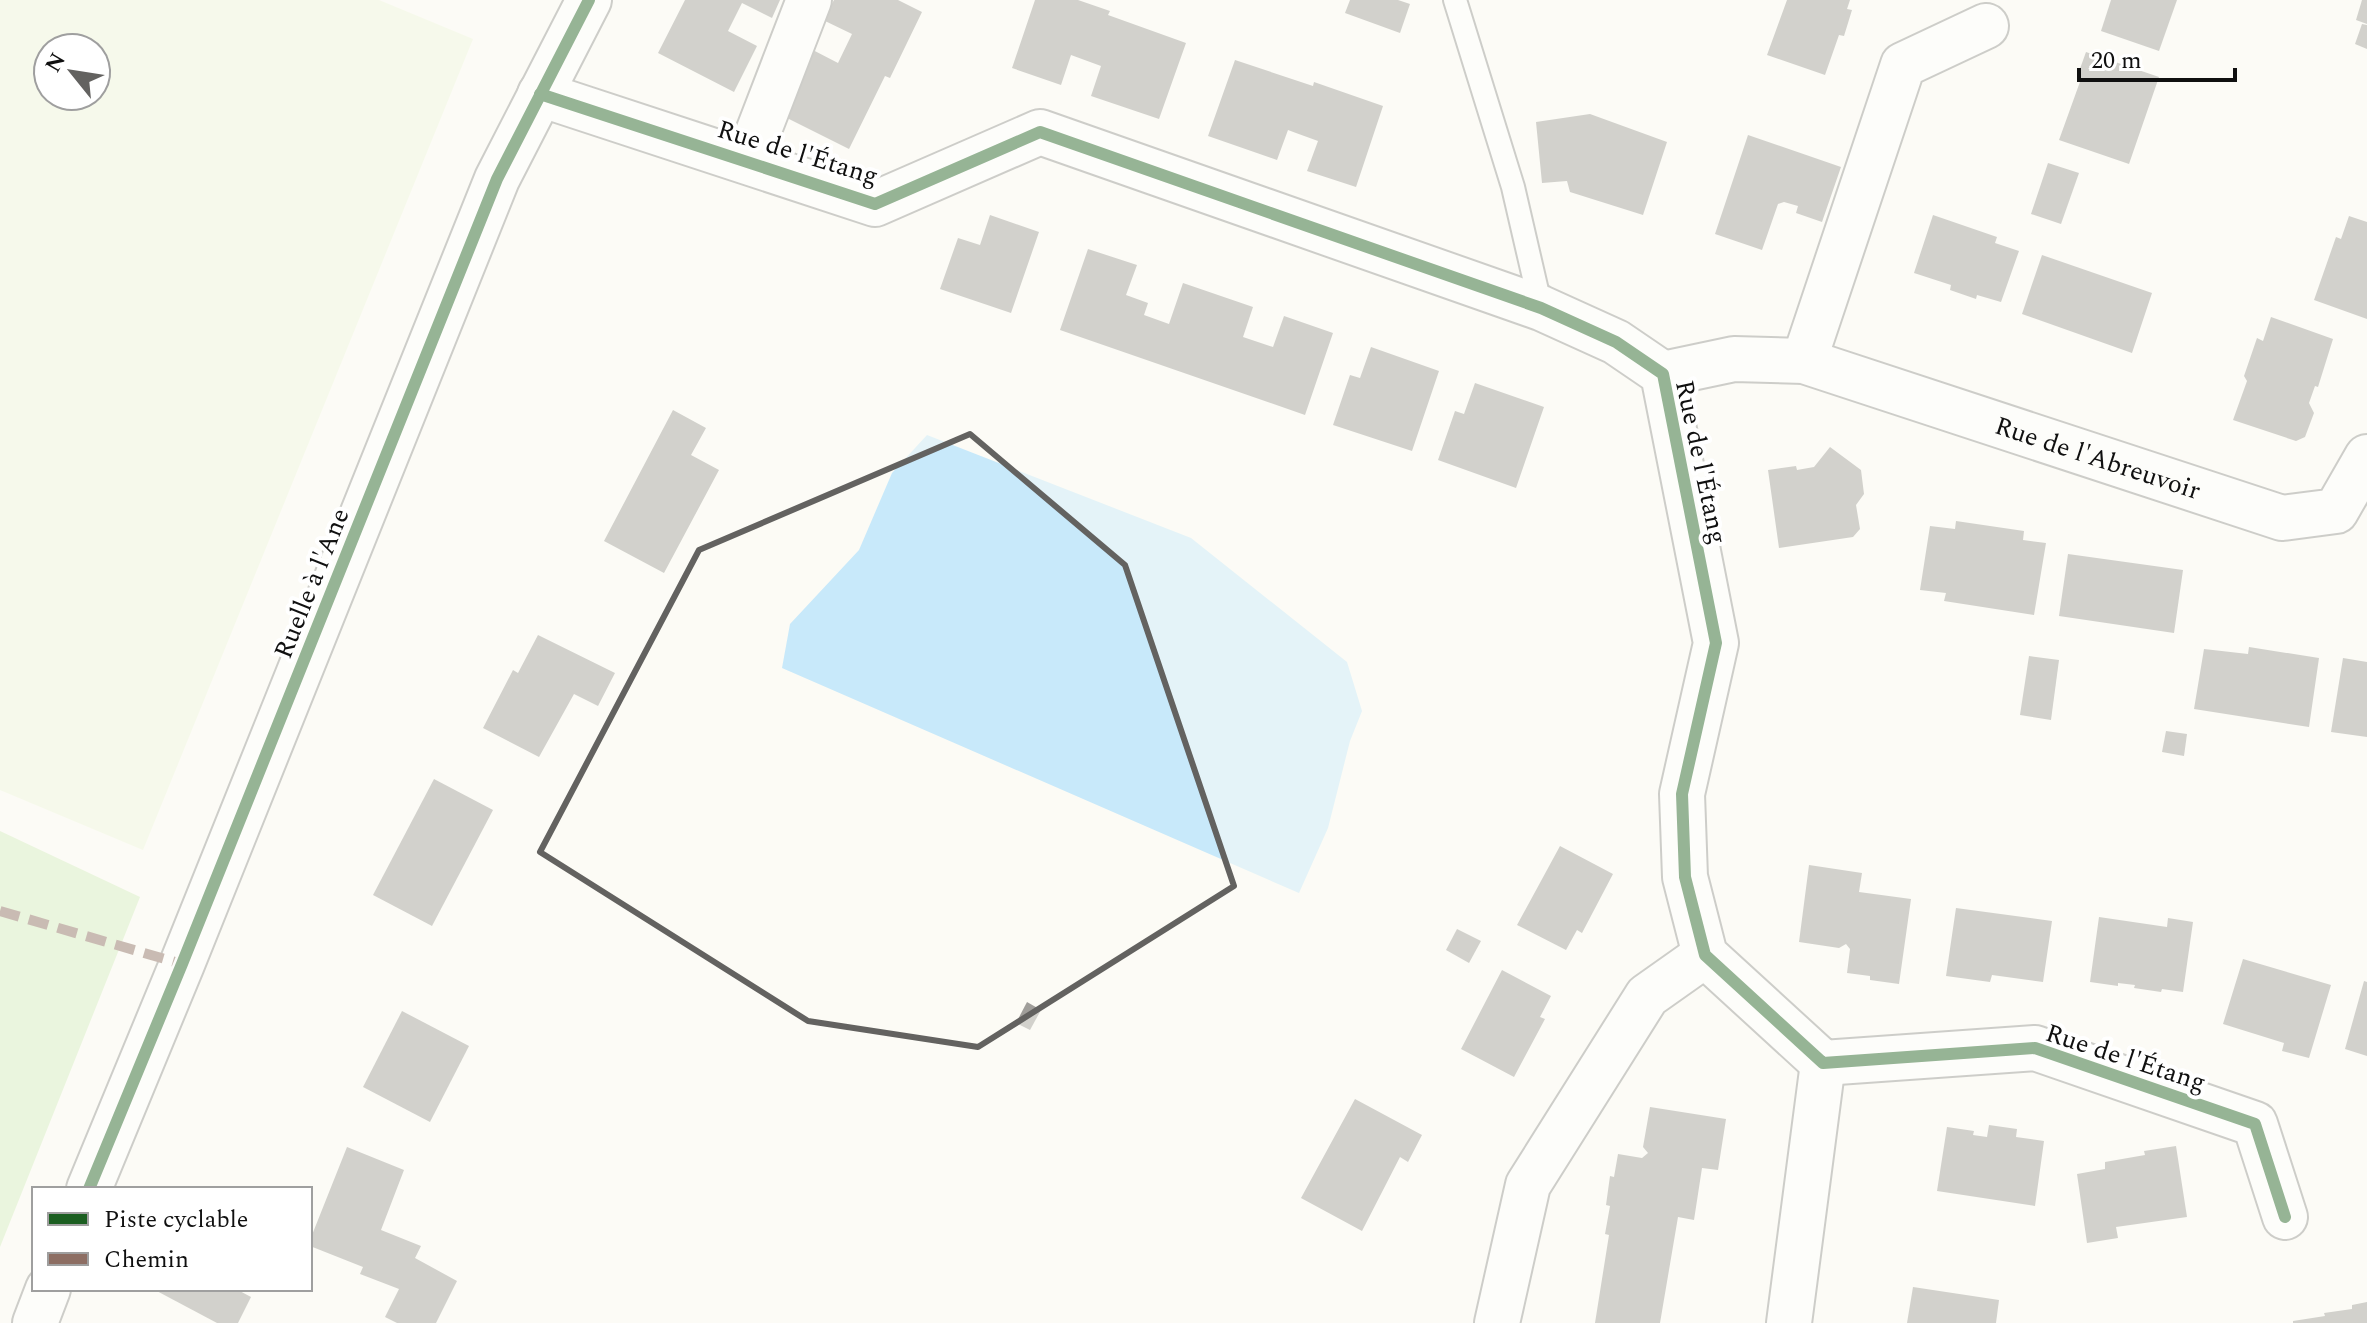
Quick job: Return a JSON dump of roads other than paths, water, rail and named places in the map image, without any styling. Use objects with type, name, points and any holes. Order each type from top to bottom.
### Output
[{"type":"street","name":"Ruelle à l'Ane","points":[[90,1187],[497,179],[589,0]]},
{"type":"street","name":"Rue de l'Étang","points":[[747,161],[809,0]]},
{"type":"street","points":[[1804,361],[1903,65],[1986,26]]},
{"type":"street","name":"Rue de l'Étang","points":[[540,94],[875,204],[1040,132],[1541,308],[1616,342],[1663,374],[1716,643],[1682,794],[1685,877],[1705,955]]},
{"type":"street","name":"Rue de l'Abreuvoir","points":[[1663,374],[1734,359],[1804,361],[2282,518],[2336,511],[2367,457]]},
{"type":"street","points":[[1497,1323],[1528,1185],[1647,996],[1705,955],[1823,1063],[1789,1323]]},
{"type":"street","name":"Rue de l'Étang","points":[[1823,1063],[2035,1048],[2255,1124],[2285,1217]]},
{"type":"street","points":[[35,1323],[47,1291]]},
{"type":"lane","points":[[1455,0],[1513,187],[1541,308]]},
{"type":"water","points":[[927,435],[1191,538],[1347,662],[1362,711],[1350,741],[1328,828],[1299,893],[782,668],[790,624],[859,550],[892,473]]}]
